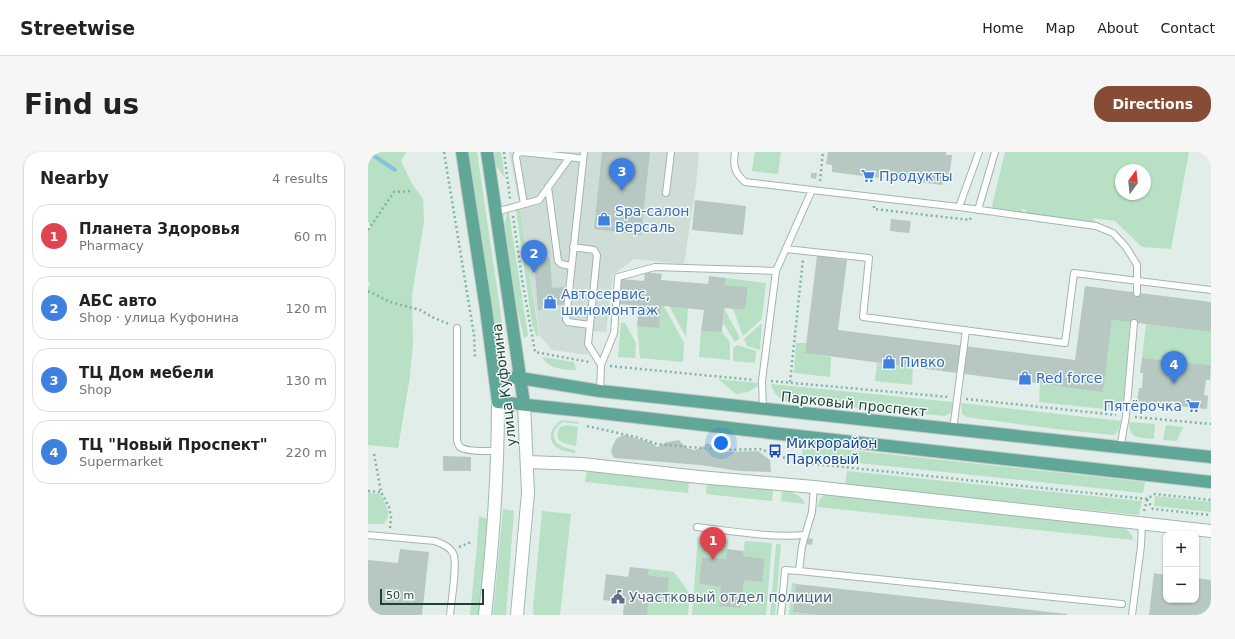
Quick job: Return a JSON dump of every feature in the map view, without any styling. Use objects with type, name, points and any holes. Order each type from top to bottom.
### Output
[{"type":"main road","name":"улица Куфонина","points":[[462,152],[498,402]]},
{"type":"main road","name":"улица Куфонина","points":[[487,152],[524,404]]},
{"type":"main road","name":"Парковый проспект","points":[[495,376],[520,378],[600,391],[1211,458]]},
{"type":"main road","points":[[498,402],[1211,482]]},
{"type":"street","name":"улица Куфонина","points":[[485,615],[491,562],[498,451],[498,402]]},
{"type":"street","name":"улица Куфонина","points":[[517,615],[528,493],[524,404]]},
{"type":"street","points":[[527,462],[582,464],[814,487],[1211,531]]},
{"type":"lane","points":[[524,204],[516,157],[517,154],[521,152],[560,154],[570,158],[583,159]]},
{"type":"lane","points":[[584,152],[566,318],[568,322],[590,325]]},
{"type":"lane","points":[[666,193],[671,152]]},
{"type":"lane","points":[[735,152],[734,163],[737,174],[745,182],[959,207],[1096,226],[1113,233],[1126,247],[1137,265],[1137,293]]},
{"type":"lane","points":[[959,207],[979,152]]},
{"type":"lane","points":[[978,210],[995,152]]},
{"type":"lane","points":[[496,212],[538,200],[570,158]]},
{"type":"lane","points":[[548,187],[558,261],[561,264],[571,266]]},
{"type":"lane","points":[[763,409],[762,381],[776,271],[816,191]]},
{"type":"lane","points":[[574,247],[594,250],[597,255],[588,344],[601,365]]},
{"type":"lane","points":[[786,249],[869,258],[863,317],[1065,343],[1074,273],[1211,290]]},
{"type":"lane","points":[[600,391],[601,365],[614,333],[618,277],[655,267],[776,271]]},
{"type":"lane","points":[[1120,448],[1126,416],[1134,322]]},
{"type":"lane","points":[[457,328],[458,445],[469,450],[498,451]]},
{"type":"lane","points":[[953,430],[966,330]]},
{"type":"lane","points":[[799,571],[802,546],[812,512],[814,487]]},
{"type":"lane","points":[[1132,615],[1141,546],[1142,523]]},
{"type":"lane","points":[[697,527],[775,535],[805,535]]},
{"type":"lane","points":[[368,535],[435,541],[445,545],[453,553],[455,564],[450,615]]},
{"type":"lane","points":[[781,615],[785,570],[1122,604]]},
{"type":"path","points":[[444,152],[472,326],[475,356]]},
{"type":"path","points":[[504,152],[522,279],[535,352],[601,365],[957,398],[1211,424]]},
{"type":"path","points":[[816,191],[823,152]]},
{"type":"path","points":[[368,230],[394,192],[412,191]]},
{"type":"path","points":[[790,382],[804,251]]},
{"type":"path","points":[[368,291],[390,302],[420,310],[457,328],[472,326]]},
{"type":"path","points":[[587,426],[636,437],[657,444],[698,449],[760,449],[796,462],[1147,499],[1155,494],[1211,500]]},
{"type":"path","points":[[374,454],[381,492],[390,512],[390,537]]},
{"type":"path","points":[[368,491],[381,492]]},
{"type":"path","points":[[1147,499],[1153,509],[1211,515]]},
{"type":"shaded area","points":[[509,152],[699,152],[696,185],[684,264],[634,259],[613,275],[606,332],[593,331],[588,355],[552,350],[540,336],[520,209]]},
{"type":"green space","points":[[368,152],[406,152],[401,161],[411,182],[423,199],[424,222],[412,295],[413,344],[410,376],[398,448],[368,445],[368,288],[370,283],[368,282],[368,231],[371,226],[368,222]]},
{"type":"green space","points":[[469,152],[477,152],[504,336],[497,337]]},
{"type":"green space","points":[[494,152],[501,152],[505,178],[496,166]]},
{"type":"green space","points":[[755,152],[781,152],[778,174],[752,171]]},
{"type":"green space","points":[[1005,152],[1189,152],[1171,249],[1142,247],[1115,221],[1093,218],[1095,222],[1025,214],[1026,210],[1023,209],[1021,214],[994,209],[992,206]]},
{"type":"green space","points":[[520,209],[539,335],[536,336],[532,324],[516,210]]},
{"type":"green space","points":[[507,213],[509,213],[528,336],[524,338],[517,307],[506,234],[505,222]]},
{"type":"green space","points":[[726,278],[766,283],[762,319],[743,336],[733,309],[745,310],[748,287],[725,285]]},
{"type":"green space","points":[[661,306],[664,306],[684,343],[683,362],[640,358],[637,326]]},
{"type":"green space","points":[[669,306],[688,308],[686,337]]},
{"type":"green space","points":[[724,308],[740,338],[735,342],[723,323]]},
{"type":"green space","points":[[1112,320],[1130,322],[1123,411],[1039,402],[1040,384],[1103,391]]},
{"type":"green space","points":[[621,323],[625,323],[636,343],[635,358],[618,357]]},
{"type":"green space","points":[[762,323],[760,350],[747,346],[744,339]]},
{"type":"green space","points":[[1146,324],[1211,332],[1211,365],[1142,358]]},
{"type":"green space","points":[[701,331],[722,332],[730,342],[730,360],[699,357]]},
{"type":"green space","points":[[796,343],[806,343],[805,353],[831,357],[830,377],[794,373]]},
{"type":"green space","points":[[737,345],[756,351],[755,363],[733,361],[733,348]]},
{"type":"green space","points":[[542,357],[574,362],[576,370],[557,368],[549,364]]},
{"type":"green space","points":[[877,363],[913,367],[912,385],[875,381]]},
{"type":"green space","points":[[718,379],[758,383],[758,386],[748,392],[736,394]]},
{"type":"green space","points":[[771,384],[953,402],[952,412],[945,416],[786,401],[776,395]]},
{"type":"green space","points":[[961,403],[1121,421],[1118,432],[1113,435],[1056,429],[966,417],[962,414]]},
{"type":"green space","points":[[562,420],[579,422],[579,424],[563,422],[557,427],[554,433],[555,439],[560,445],[575,450],[575,453],[556,447],[551,440],[555,425]]},
{"type":"green space","points":[[1129,422],[1155,424],[1154,439],[1133,435],[1129,428]]},
{"type":"green space","points":[[567,425],[578,427],[576,446],[564,443],[558,439],[557,436],[560,427]]},
{"type":"green space","points":[[1166,425],[1183,427],[1177,441],[1163,440]]},
{"type":"green space","points":[[803,445],[1145,482],[1143,493],[802,457]]},
{"type":"green space","points":[[587,470],[689,481],[688,493],[585,482]]},
{"type":"green space","points":[[847,471],[1142,501],[1139,515],[845,485]]},
{"type":"green space","points":[[707,483],[773,490],[772,501],[706,494]]},
{"type":"green space","points":[[782,491],[796,494],[805,504],[781,501]]},
{"type":"green space","points":[[368,493],[380,494],[388,509],[388,517],[383,524],[368,524]]},
{"type":"green space","points":[[824,495],[1117,526],[1128,530],[1133,540],[817,507],[820,499]]},
{"type":"green space","points":[[1155,496],[1211,502],[1211,512],[1154,506]]},
{"type":"green space","points":[[503,509],[514,511],[506,615],[493,615]]},
{"type":"green space","points":[[542,511],[571,514],[560,615],[534,615],[533,608]]},
{"type":"green space","points":[[479,516],[487,519],[479,615],[470,615],[477,546]]},
{"type":"green space","points":[[698,537],[728,540],[726,559],[702,557],[699,584],[721,587],[741,608],[744,580],[762,581],[765,559],[743,556],[745,541],[772,543],[766,615],[692,615]]},
{"type":"green space","points":[[776,544],[781,544],[775,615],[770,615]]},
{"type":"green space","points":[[649,569],[674,572],[690,594],[688,615],[647,615],[649,597],[667,599],[669,578],[648,575]]},
{"type":"green space","points":[[792,583],[796,584],[793,612],[816,615],[789,615]]},
{"type":"building","points":[[602,152],[650,152],[641,235],[594,229]]},
{"type":"building","points":[[828,152],[946,152],[946,155],[952,155],[949,179],[943,178],[943,185],[892,179],[892,172],[881,171],[880,178],[832,172],[832,165],[826,164]]},
{"type":"building","points":[[811,173],[817,173],[816,179],[811,178]]},
{"type":"building","points":[[695,200],[746,206],[743,235],[692,230]]},
{"type":"building","points":[[891,219],[911,221],[909,233],[890,231]]},
{"type":"building","points":[[817,256],[847,260],[838,330],[1075,360],[1085,286],[1211,302],[1211,332],[1112,320],[1103,392],[805,353]]},
{"type":"building","points":[[550,258],[552,288],[565,287],[566,304],[551,306],[551,309],[538,310],[534,259]]},
{"type":"building","points":[[645,272],[662,274],[661,280],[708,284],[709,276],[726,278],[725,285],[748,287],[745,310],[724,308],[722,332],[701,331],[704,310],[664,306],[661,306],[659,328],[637,326],[639,306],[618,304],[621,279],[644,281]]},
{"type":"building","points":[[1142,358],[1211,365],[1210,380],[1206,380],[1204,395],[1208,396],[1207,409],[1137,402],[1139,388],[1142,388],[1143,373],[1140,373]]},
{"type":"building","points":[[624,435],[652,443],[657,447],[667,442],[679,440],[686,448],[694,450],[701,448],[707,443],[724,452],[758,451],[770,460],[771,472],[739,471],[700,465],[614,458],[611,452],[613,445],[617,438]]},
{"type":"building","points":[[443,456],[471,457],[471,471],[443,471]]},
{"type":"building","points":[[808,538],[813,539],[812,545],[806,544]]},
{"type":"building","points":[[400,549],[429,552],[422,615],[368,615],[368,560],[398,563]]},
{"type":"building","points":[[727,549],[744,551],[743,556],[765,559],[762,582],[744,580],[741,608],[719,606],[721,587],[699,584],[702,557],[726,559]]},
{"type":"building","points":[[630,567],[649,569],[648,575],[669,578],[667,599],[649,597],[647,615],[623,615],[624,602],[603,600],[606,574],[628,577]]},
{"type":"building","points":[[1154,573],[1163,574],[1163,603],[1199,603],[1199,578],[1211,580],[1211,615],[1149,615]]},
{"type":"building","points":[[796,584],[1067,615],[816,615],[793,612]]},
{"type":"waterway","points":[[368,152],[395,170]]},
{"type":"place","name":"Продукты","points":[[868,176]]},
{"type":"place","name":"ТЦ Дом мебели","points":[[622,191]]},
{"type":"place","name":"Spa-салон Версаль","points":[[604,219]]},
{"type":"place","name":"АБС авто","points":[[534,273]]},
{"type":"place","name":"Автосервис, шиномонтаж","points":[[550,302]]},
{"type":"place","name":"Пивко","points":[[889,362]]},
{"type":"place","name":"Red force","points":[[1025,378]]},
{"type":"place","name":"ТЦ \"Новый Проспект\"","points":[[1174,384]]},
{"type":"place","name":"Пятёрочка","points":[[1193,406]]},
{"type":"place","name":"Микрорайон Парковый","points":[[775,451]]},
{"type":"place","name":"Планета Здоровья","points":[[713,560]]},
{"type":"place","name":"Участковый отдел полиции","points":[[618,597]]}]
